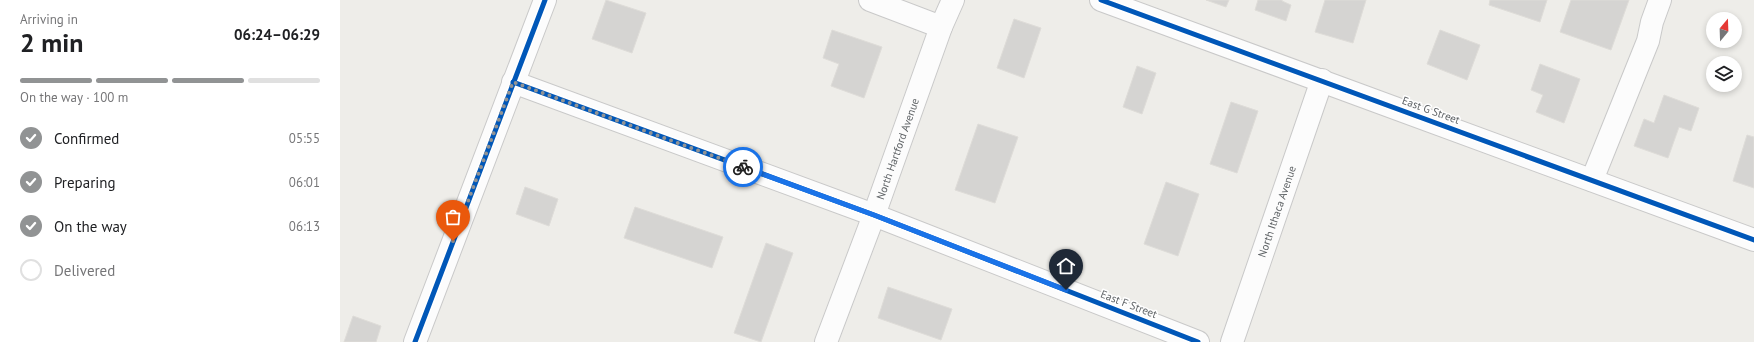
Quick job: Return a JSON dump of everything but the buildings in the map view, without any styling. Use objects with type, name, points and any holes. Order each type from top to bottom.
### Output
[{"type":"street","points":[[415,342],[545,0]]},
{"type":"street","points":[[870,0],[941,27]]},
{"type":"street","name":"North Hartford Avenue","points":[[826,342],[874,215],[941,27],[953,0]]},
{"type":"street","name":"East G Street","points":[[1101,0],[1754,240]]},
{"type":"street","points":[[1592,180],[1648,41],[1652,22],[1660,0]]},
{"type":"street","name":"North Ithaca Avenue","points":[[1232,342],[1322,80]]},
{"type":"street","name":"East F Street","points":[[513,82],[874,215],[1198,342]]},
{"type":"cycle path","points":[[415,342],[545,0]]},
{"type":"cycle path","points":[[1101,0],[1754,240]]},
{"type":"cycle path","points":[[513,82],[874,215],[1198,342]]},
{"type":"way so far","points":[[453,241],[513,82],[743,167]]},
{"type":"route","points":[[743,167],[874,215],[1066,290]]}]
